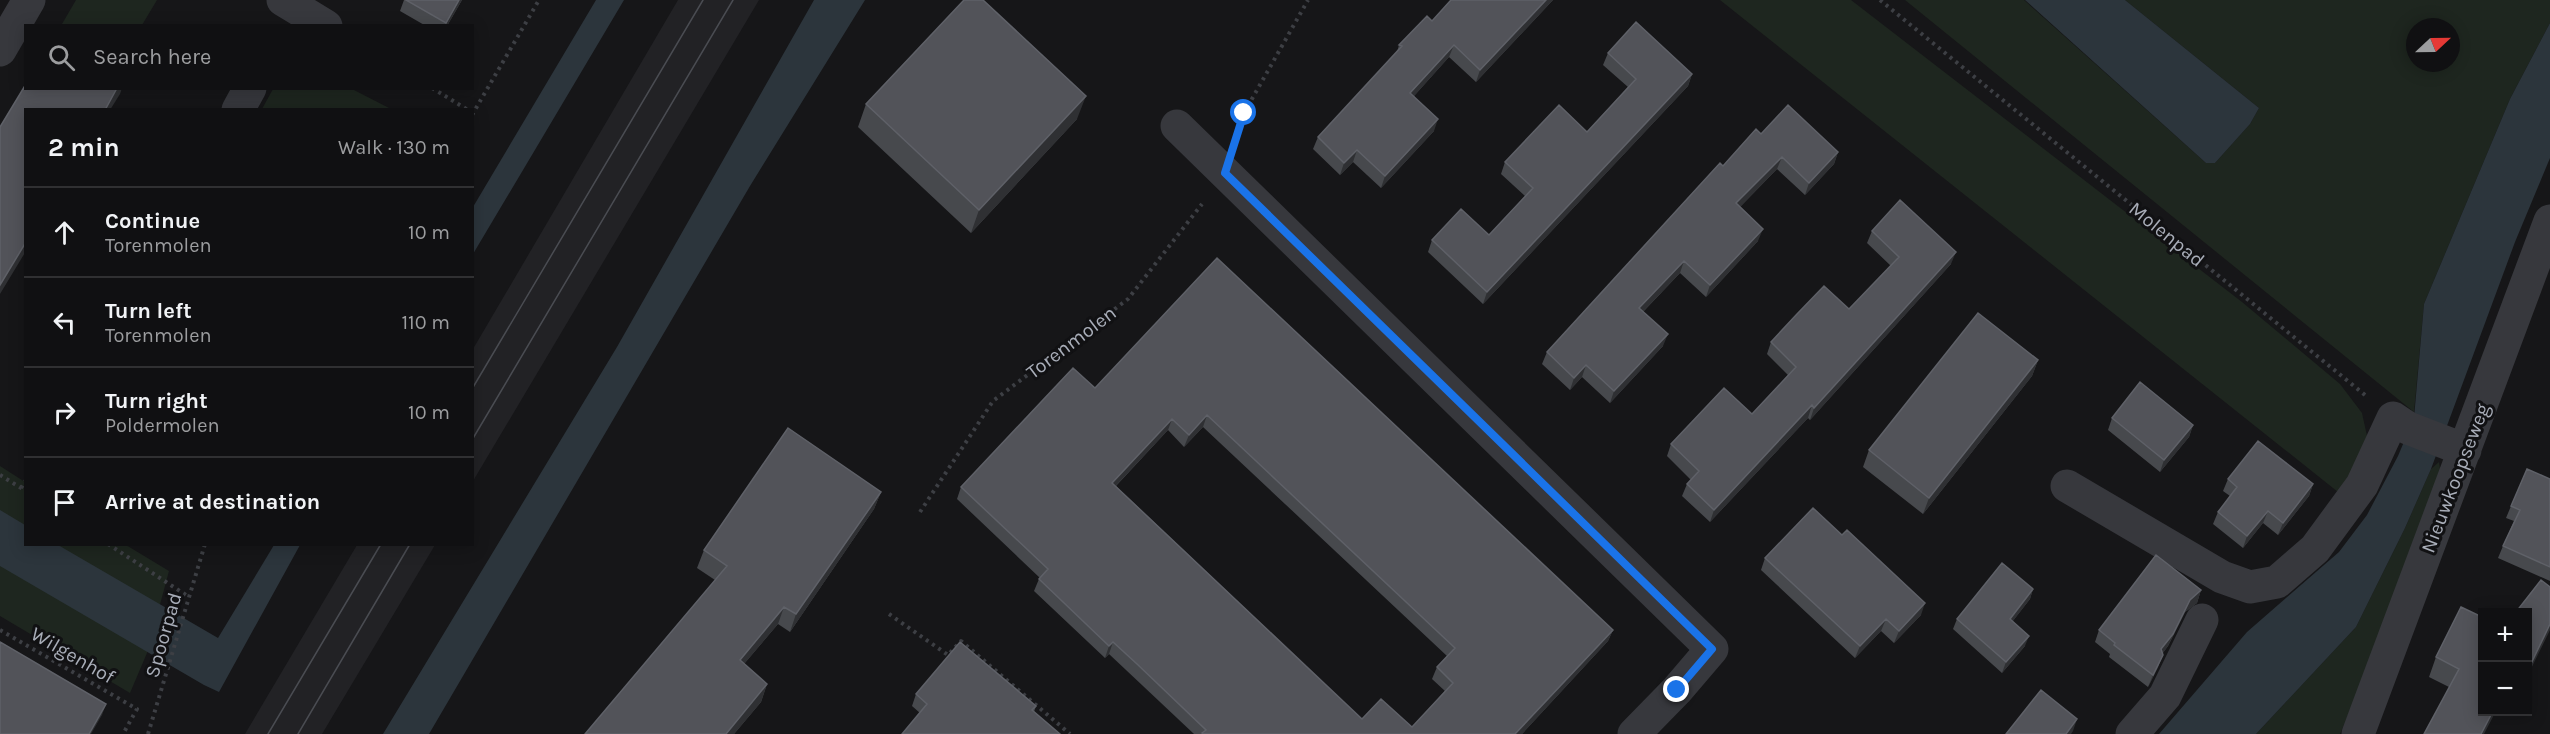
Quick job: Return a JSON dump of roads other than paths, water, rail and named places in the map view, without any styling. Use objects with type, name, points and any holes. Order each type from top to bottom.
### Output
[{"type":"street","points":[[0,50],[29,0]]},
{"type":"street","points":[[289,11],[321,24]]},
{"type":"street","points":[[239,108],[249,90]]},
{"type":"street","points":[[1177,126],[1712,649],[1677,690],[1634,734]]},
{"type":"street","name":"Nieuwkoopseweg","points":[[2358,734],[2455,446],[2550,221]]},
{"type":"street","points":[[2067,486],[2222,577],[2250,587],[2277,582],[2315,549],[2362,485],[2401,423],[2455,446]]},
{"type":"street","points":[[2132,734],[2164,696],[2202,620]]},
{"type":"tram line","points":[[474,386],[703,0]]},
{"type":"tram line","points":[[474,437],[733,0]]},
{"type":"tram line","points":[[268,734],[380,546]]},
{"type":"tram line","points":[[298,734],[409,546]]}]
